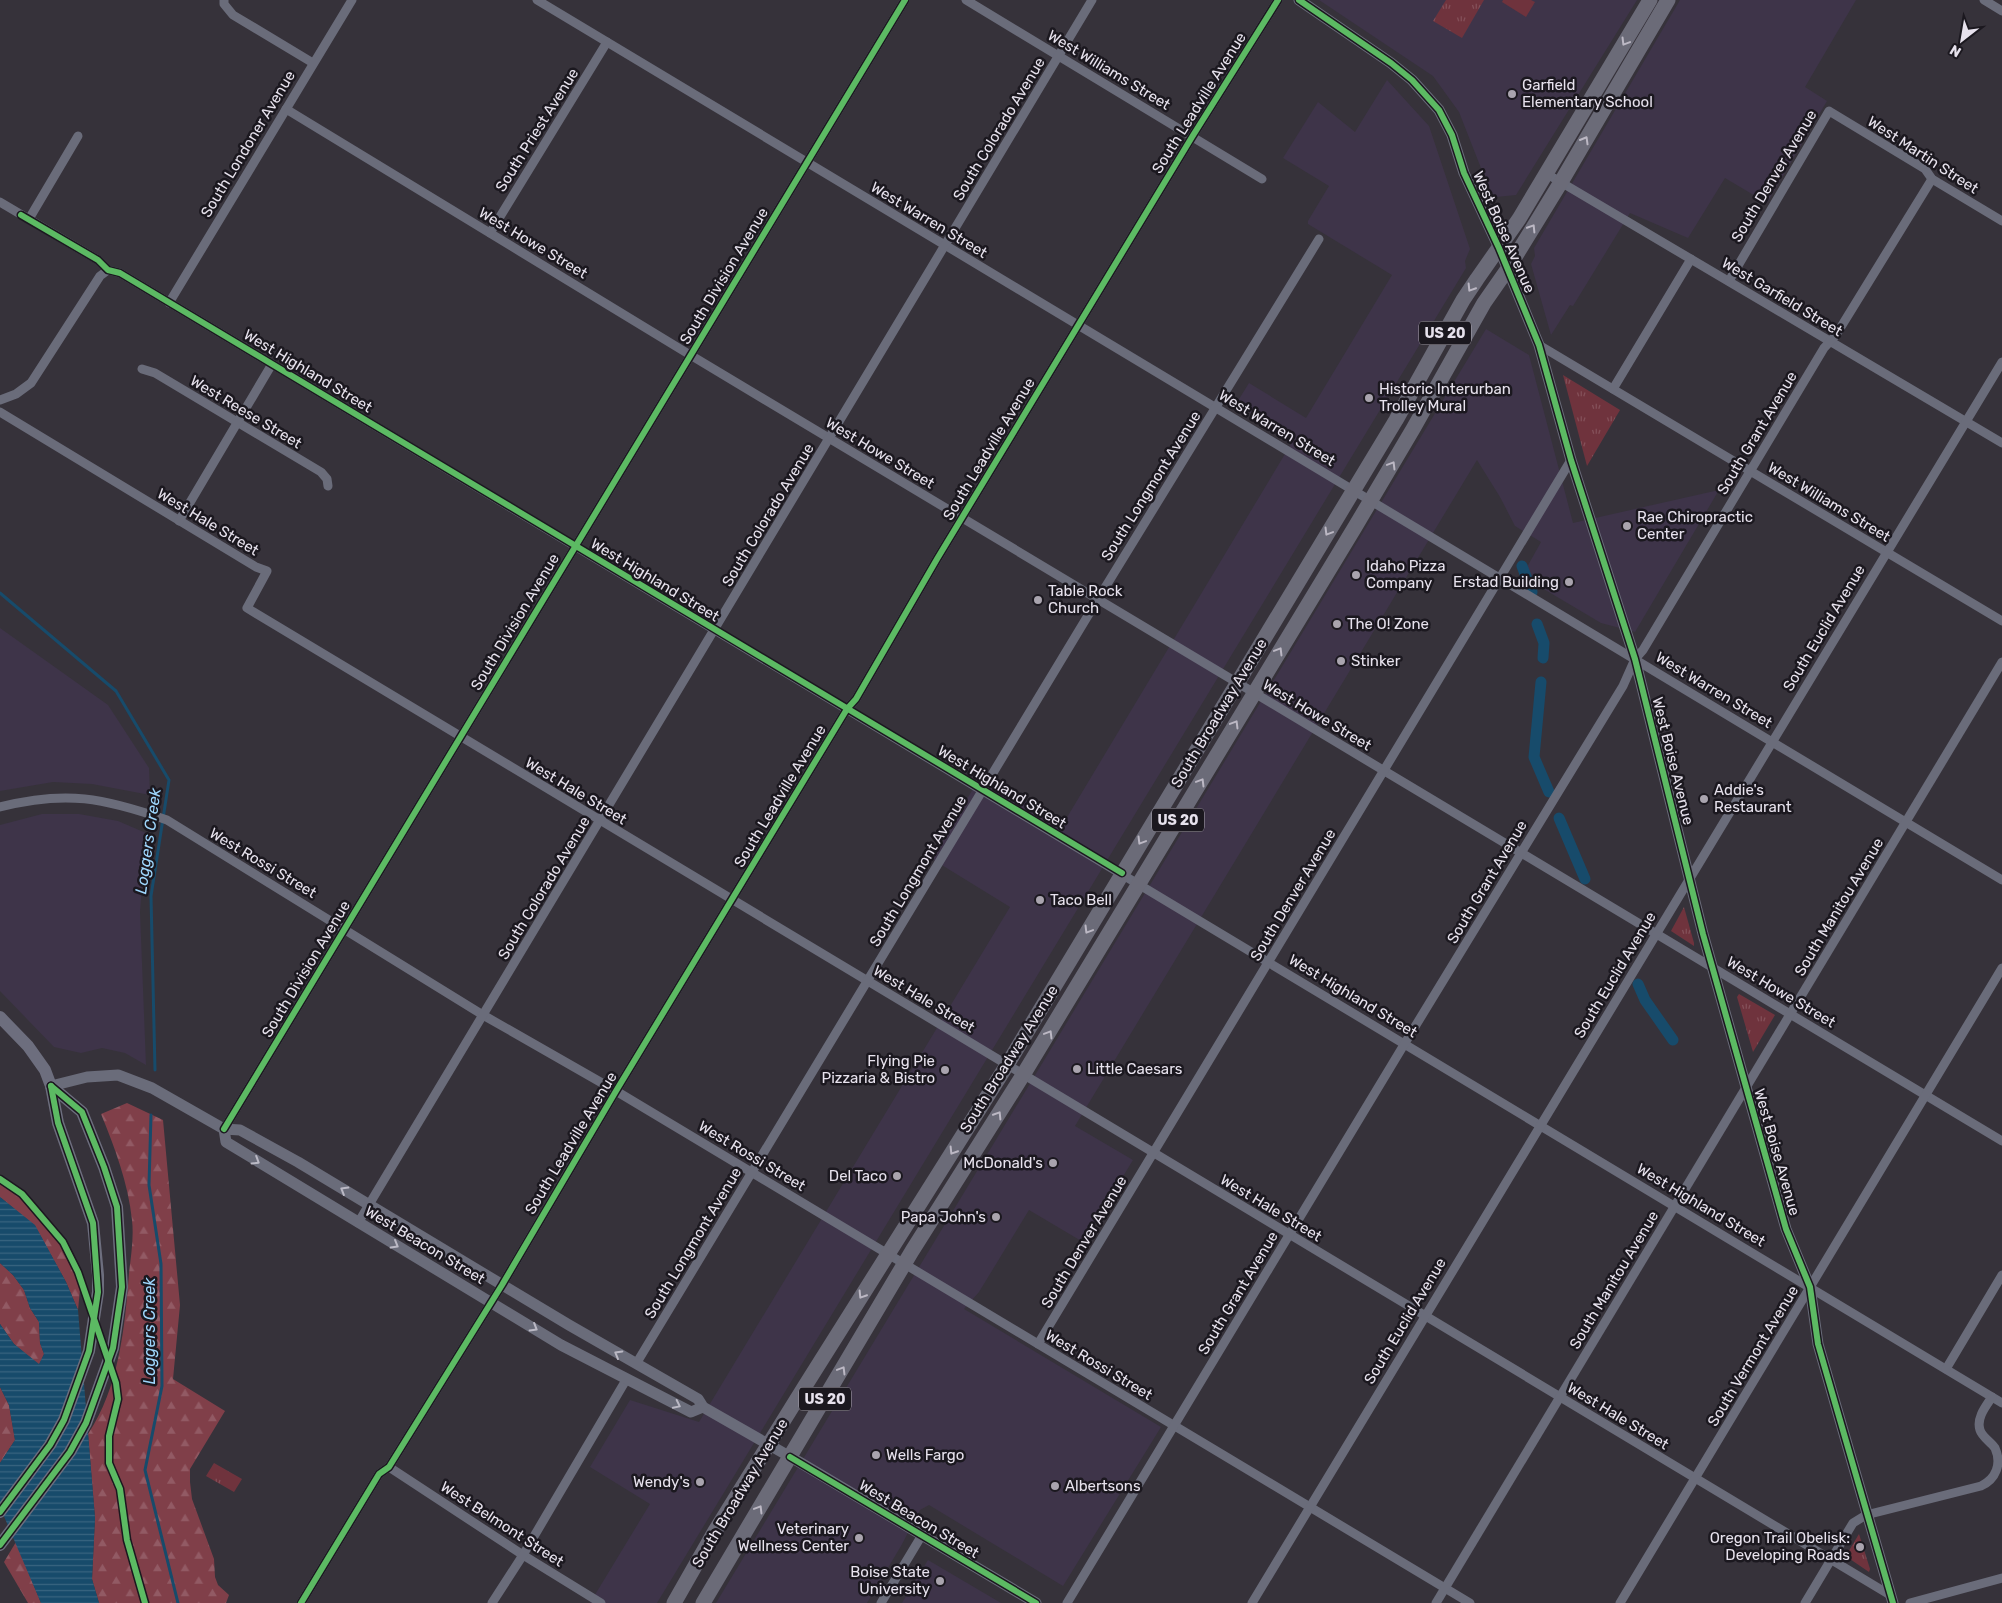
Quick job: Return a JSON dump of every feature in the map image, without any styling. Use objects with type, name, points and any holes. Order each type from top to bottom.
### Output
[{"type":"main road","name":"South Broadway Avenue","points":[[674,1603],[769,1444],[1007,1065],[1396,420],[1463,300],[1548,174],[1650,0]]},
{"type":"main road","name":"South Broadway Avenue","points":[[703,1603],[905,1264],[1023,1075],[1413,429],[1484,303],[1507,270],[1561,182],[1668,0]]},
{"type":"main road","points":[[0,1017],[28,1046],[45,1070],[51,1086],[58,1123],[93,1223],[98,1292],[89,1351],[64,1420],[50,1445],[0,1512]]},
{"type":"main road","points":[[0,1545],[70,1452],[86,1423],[113,1348],[122,1288],[117,1207],[104,1167],[82,1112],[51,1086]]},
{"type":"street","points":[[224,0],[224,4],[232,15],[313,64]]},
{"type":"street","name":"South Londoner Avenue","points":[[169,303],[352,0]]},
{"type":"street","name":"West Warren Street","points":[[537,0],[2002,880]]},
{"type":"street","name":"South Division Avenue","points":[[224,1129],[905,0]]},
{"type":"street","name":"West Williams Street","points":[[966,0],[1262,179]]},
{"type":"street","name":"South Colorado Avenue","points":[[358,1223],[1092,0]]},
{"type":"street","name":"South Leadville Avenue","points":[[301,1603],[379,1474],[389,1467],[502,1284],[616,1091],[847,709],[856,699],[962,518],[1192,136],[1278,0]]},
{"type":"street","name":"West Boise Avenue","points":[[1299,0],[1391,63],[1412,80],[1439,110],[1449,129],[1472,191],[1499,248],[1538,345],[1570,460],[1635,659],[1674,820],[1713,968],[1786,1229],[1810,1287],[1818,1344],[1866,1515],[1892,1599]]},
{"type":"street","points":[[1984,0],[2002,11]]},
{"type":"street","name":"South Priest Avenue","points":[[490,233],[607,42]]},
{"type":"street","name":"West Howe Street","points":[[286,108],[691,356],[2002,1141]]},
{"type":"street","name":"West Martin Street","points":[[1829,111],[1925,169],[1932,179],[2002,221]]},
{"type":"street","name":"South Denver Avenue","points":[[1728,281],[1829,111]]},
{"type":"street","points":[[25,217],[78,136]]},
{"type":"street","name":"West Garfield Street","points":[[1548,174],[2002,443]]},
{"type":"street","name":"South Grant Avenue","points":[[1068,1603],[1405,1043],[1623,686],[1635,659],[1644,650],[1824,348],[1831,341],[1932,179]]},
{"type":"street","name":"West Highland Street","points":[[0,202],[98,260],[108,270],[120,273],[1139,883],[2002,1403]]},
{"type":"street","name":"South Longmont Avenue","points":[[636,1364],[982,790],[1319,239]]},
{"type":"street","points":[[1613,389],[1691,259]]},
{"type":"street","points":[[0,400],[16,394],[31,383],[100,276],[108,270]]},
{"type":"street","name":"West Williams Street","points":[[1538,345],[2002,621]]},
{"type":"street","name":"South Euclid Avenue","points":[[1252,1603],[2002,362]]},
{"type":"street","points":[[179,521],[272,364]]},
{"type":"street","name":"West Reese Street","points":[[142,369],[155,374],[321,472],[327,480],[328,486]]},
{"type":"street","name":"West Hale Street","points":[[0,412],[256,568],[267,571],[246,608],[1696,1478],[1892,1599]]},
{"type":"street","name":"South Denver Avenue","points":[[1038,1344],[1570,460]]},
{"type":"street","name":"South Manitou Avenue","points":[[1436,1603],[2002,662]]},
{"type":"street","name":"West Rossi Street","points":[[0,807],[24,800],[66,796],[127,806],[167,820],[483,1015],[752,1172],[1470,1603]]},
{"type":"street","name":"South Vermont Avenue","points":[[1620,1603],[2002,968]]},
{"type":"street","name":"West Beacon Street","points":[[51,1086],[87,1076],[118,1075],[152,1088],[224,1129],[240,1130],[636,1364],[698,1398],[703,1407],[769,1444],[1036,1603]]},
{"type":"street","name":"West Beacon Street","points":[[224,1129],[226,1142],[561,1345],[691,1412],[703,1407]]},
{"type":"street","points":[[1946,1369],[2002,1275]]},
{"type":"street","points":[[492,1603],[523,1555],[626,1380]]},
{"type":"street","points":[[1805,1603],[1853,1523],[1866,1515],[1981,1486],[1991,1481],[1997,1474],[2000,1456],[1995,1447],[1980,1430],[1979,1422],[1980,1415],[1992,1397]]},
{"type":"street","name":"West Belmont Street","points":[[389,1467],[523,1555],[601,1603]]},
{"type":"street","points":[[881,1603],[922,1535]]},
{"type":"street","points":[[1910,1603],[2002,1578]]},
{"type":"shaded area","name":"Garfield Elementary School","points":[[1319,0],[1637,0],[1516,195],[1496,197],[1490,191],[1459,112],[1433,76]]},
{"type":"shaded area","points":[[1680,0],[1856,0],[1805,87],[1827,101],[1767,203],[1725,178],[1688,238],[1630,213],[1573,306],[1570,305],[1551,335],[1531,264],[1535,256],[1534,248]]},
{"type":"shaded area","points":[[1387,80],[1429,126],[1470,249],[1465,261],[1466,268],[657,1603],[590,1603],[650,1504],[590,1467],[630,1400],[699,1422],[1010,907],[932,859],[981,775],[1063,824],[1294,439],[1236,404],[1249,383],[1306,418],[1392,275],[1308,224],[1329,186],[1283,158],[1318,102],[1355,132]]},
{"type":"shaded area","points":[[1486,329],[1529,355],[1573,523],[1719,490],[1635,632],[1601,623],[1522,576],[1541,542],[1515,526],[1477,460],[1075,1126],[1133,1160],[1083,1242],[1029,1210],[979,1292],[964,1309],[1161,1427],[1063,1586],[929,1505],[920,1510],[867,1603],[716,1603]]},
{"type":"shaded area","points":[[0,628],[108,705],[149,768],[150,795],[92,784],[53,782],[0,791]]},
{"type":"shaded area","points":[[42,814],[79,814],[118,821],[146,833],[140,912],[146,1065],[125,1053],[102,1048],[81,1053],[54,1047],[0,991],[0,825]]},
{"type":"shaded area","name":"Boise State University","points":[[928,1560],[1001,1603],[902,1603]]},
{"type":"green space","points":[[1446,0],[1484,0],[1462,38],[1433,21]]},
{"type":"green space","points":[[1503,0],[1531,0],[1535,2],[1526,17],[1502,2]]},
{"type":"green space","points":[[1563,375],[1620,410],[1587,466]]},
{"type":"green space","points":[[1684,907],[1694,943],[1694,946],[1671,931]]},
{"type":"green space","points":[[1739,994],[1775,1015],[1753,1052],[1737,997]]},
{"type":"green space","points":[[127,1103],[163,1120],[180,1305],[173,1379],[225,1411],[190,1469],[190,1482],[192,1499],[214,1559],[215,1577],[218,1585],[229,1595],[226,1603],[99,1603],[92,1579],[95,1518],[88,1434],[107,1397],[119,1356],[133,1233],[124,1179],[101,1114]]},
{"type":"green space","points":[[0,1179],[22,1194],[63,1242],[81,1279],[78,1310],[66,1282],[35,1226],[0,1197]]},
{"type":"green space","points":[[0,1263],[13,1275],[24,1290],[30,1308],[39,1322],[40,1343],[44,1354],[39,1365],[14,1344],[0,1324]]},
{"type":"green space","points":[[0,1387],[9,1405],[15,1440],[0,1463]]},
{"type":"green space","points":[[214,1463],[242,1479],[234,1492],[206,1476]]},
{"type":"green space","points":[[1859,1534],[1870,1569],[1869,1572],[1847,1557]]},
{"type":"green space","points":[[16,1542],[41,1603],[28,1603],[4,1562]]},
{"type":"water","points":[[0,1197],[35,1225],[66,1282],[78,1310],[95,1518],[92,1579],[99,1603],[41,1603],[0,1507],[0,1463],[15,1440],[9,1405],[0,1387],[0,1324],[14,1344],[39,1364],[44,1354],[40,1343],[39,1322],[30,1308],[24,1290],[13,1275],[0,1263]]},
{"type":"waterway","points":[[1522,566],[1532,592]]},
{"type":"waterway","name":"Loggers Creek","points":[[0,593],[116,691],[169,780],[151,896],[155,1070]]},
{"type":"waterway","points":[[1537,624],[1544,643],[1543,658]]},
{"type":"waterway","points":[[1541,682],[1534,757],[1549,792]]},
{"type":"waterway","points":[[1559,818],[1585,879]]},
{"type":"waterway","points":[[1638,984],[1645,1000],[1673,1040]]},
{"type":"waterway","name":"Loggers Creek","points":[[151,1115],[149,1185],[161,1264],[162,1386],[145,1470],[178,1603]]},
{"type":"cycle path","points":[[224,1129],[905,0]]},
{"type":"cycle path","points":[[301,1603],[379,1474],[389,1467],[502,1285],[616,1091],[847,709],[856,699],[937,559],[1192,137],[1278,0]]},
{"type":"cycle path","points":[[1299,0],[1391,63],[1412,80],[1439,110],[1452,135],[1464,173],[1499,248],[1539,345],[1571,460],[1635,659],[1703,934],[1786,1229],[1810,1287],[1818,1344],[1893,1603]]},
{"type":"cycle path","points":[[21,215],[98,260],[108,270],[120,273],[1122,873]]},
{"type":"cycle path","points":[[0,1512],[50,1445],[64,1420],[89,1351],[98,1292],[93,1223],[58,1123],[51,1086]]},
{"type":"cycle path","points":[[0,1545],[70,1452],[86,1423],[113,1348],[122,1287],[117,1207],[104,1167],[82,1112],[51,1086]]},
{"type":"cycle path","points":[[0,1179],[22,1194],[63,1242],[78,1272],[116,1383],[118,1399],[109,1436],[109,1463],[120,1489],[127,1540],[145,1603]]},
{"type":"cycle path","points":[[790,1457],[1036,1603]]},
{"type":"place","name":"Garfield Elementary School","points":[[1512,94]]},
{"type":"place","name":"Historic Interurban Trolley Mural","points":[[1369,398]]},
{"type":"place","name":"Rae Chiropractic Center","points":[[1627,526]]},
{"type":"place","name":"Idaho Pizza Company","points":[[1356,575]]},
{"type":"place","name":"Erstad Building","points":[[1569,582]]},
{"type":"place","name":"Table Rock Church","points":[[1038,600]]},
{"type":"place","name":"The O! Zone","points":[[1337,624]]},
{"type":"place","name":"Stinker","points":[[1341,661]]},
{"type":"place","name":"Addie's Restaurant","points":[[1704,799]]},
{"type":"place","name":"Taco Bell","points":[[1040,900]]},
{"type":"place","name":"Little Caesars","points":[[1077,1069]]},
{"type":"place","name":"Flying Pie Pizzaria & Bistro","points":[[945,1070]]},
{"type":"place","name":"McDonald's","points":[[1053,1163]]},
{"type":"place","name":"Del Taco","points":[[897,1176]]},
{"type":"place","name":"Papa John's","points":[[996,1217]]},
{"type":"place","name":"Wells Fargo","points":[[876,1455]]},
{"type":"place","name":"Wendy's","points":[[700,1482]]},
{"type":"place","name":"Albertsons","points":[[1055,1486]]},
{"type":"place","name":"Veterinary Wellness Center","points":[[859,1538]]},
{"type":"place","name":"Oregon Trail Obelisk: Developing Roads","points":[[1860,1547]]},
{"type":"place","name":"Boise State University","points":[[940,1581]]}]
